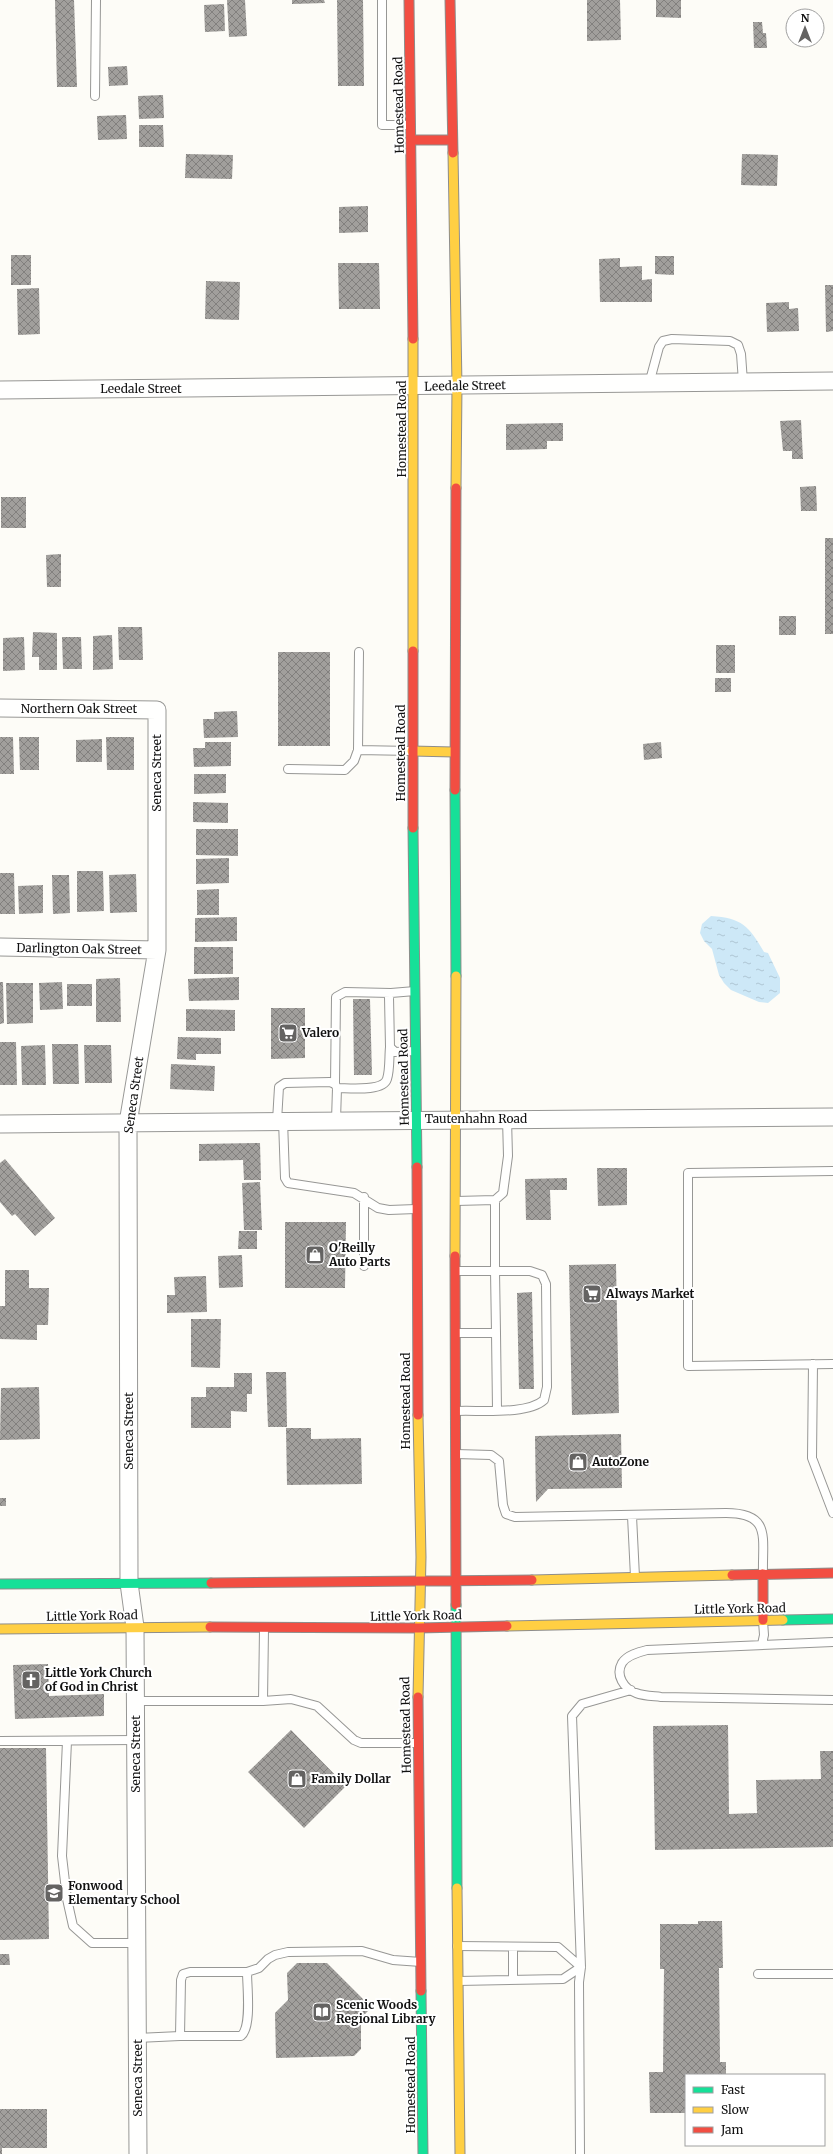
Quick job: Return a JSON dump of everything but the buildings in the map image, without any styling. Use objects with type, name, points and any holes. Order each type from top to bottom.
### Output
[{"type":"main road","name":"Homestead Road","points":[[409,0],[414,386],[412,751],[417,1119],[418,1490],[420,1581],[418,1628],[418,1743],[425,1962],[423,2154]]},
{"type":"main road","points":[[450,0],[457,386],[454,752],[456,886],[455,1454],[457,1946],[453,1963],[457,1981],[460,2154]]},
{"type":"main road","points":[[411,140],[452,140]]},
{"type":"main road","points":[[412,751],[454,752]]},
{"type":"main road","points":[[0,1584],[456,1582],[833,1573]]},
{"type":"main road","points":[[763,1574],[763,1620]]},
{"type":"main road","name":"Little York Road","points":[[0,1630],[135,1627],[418,1628],[833,1619]]},
{"type":"street","name":"Leedale Street","points":[[0,390],[833,381]]},
{"type":"street","name":"Northern Oak Street","points":[[0,708],[157,710]]},
{"type":"street","name":"Seneca Street","points":[[138,2154],[135,1627],[130,1583],[128,1123],[157,950],[157,710]]},
{"type":"street","name":"Darlington Oak Street","points":[[0,947],[157,950]]},
{"type":"street","name":"Tautenhahn Road","points":[[0,1124],[417,1119],[833,1118]]},
{"type":"lane","points":[[95,96],[96,0]]},
{"type":"lane","points":[[382,0],[382,125],[411,125]]},
{"type":"lane","points":[[649,384],[659,347],[663,342],[672,339],[730,341],[738,346],[741,354],[743,382]]},
{"type":"lane","points":[[288,769],[345,770],[354,761],[358,750],[359,652]]},
{"type":"lane","points":[[358,750],[412,751]]},
{"type":"lane","points":[[336,1120],[336,997],[345,992],[391,993],[415,991]]},
{"type":"lane","points":[[391,993],[389,997],[390,1047],[387,1080],[383,1085],[376,1088],[336,1086],[330,1082],[285,1083],[279,1087],[278,1091],[285,1178],[288,1184],[354,1193],[364,1197],[378,1208],[389,1210],[417,1209]]},
{"type":"lane","points":[[390,1047],[395,1052],[416,1051]]},
{"type":"lane","points":[[455,1201],[495,1200],[503,1193],[508,1156],[508,1119]]},
{"type":"lane","points":[[833,1171],[688,1173],[688,1366],[833,1364]]},
{"type":"lane","points":[[364,1197],[364,1266]]},
{"type":"lane","points":[[495,1200],[497,1410]]},
{"type":"lane","points":[[455,1271],[530,1271],[542,1275],[546,1284],[547,1387],[544,1400],[537,1406],[497,1410],[455,1411]]},
{"type":"lane","points":[[455,1333],[496,1333]]},
{"type":"lane","points":[[813,1364],[812,1458],[833,1512]]},
{"type":"lane","points":[[455,1454],[491,1455],[499,1461],[503,1505],[506,1514],[510,1516],[736,1514],[752,1517],[757,1520],[761,1527],[763,1574]]},
{"type":"lane","points":[[632,1516],[635,1577]]},
{"type":"lane","points":[[762,1644],[764,1636],[763,1620]]},
{"type":"lane","points":[[263,1701],[264,1628]]},
{"type":"lane","points":[[833,1642],[762,1644],[747,1647],[647,1650],[634,1654],[622,1662],[619,1675],[623,1683],[635,1693],[661,1697],[833,1700]]},
{"type":"lane","points":[[580,2154],[581,1966],[572,1716],[582,1704],[631,1690]]},
{"type":"lane","points":[[136,1701],[263,1701],[291,1699],[317,1706],[354,1740],[361,1743],[418,1743]]},
{"type":"lane","points":[[67,1740],[62,1856],[67,1899],[73,1926],[92,1943],[137,1943]]},
{"type":"lane","points":[[0,1741],[136,1740]]},
{"type":"lane","points":[[457,1946],[558,1948],[581,1966]]},
{"type":"lane","points":[[513,1947],[513,1980]]},
{"type":"lane","points":[[180,2036],[180,1988],[183,1974],[190,1972],[248,1972],[259,1968],[268,1959],[275,1955],[288,1952],[362,1951],[393,1960],[425,1962]]},
{"type":"lane","points":[[457,1981],[563,1979],[581,1966]]},
{"type":"lane","points":[[137,2038],[241,2036],[245,2033],[247,2019],[248,1972]]},
{"type":"lane","points":[[758,1974],[833,1974]]},
{"type":"water","points":[[711,916],[730,919],[744,925],[754,936],[764,952],[768,953],[780,978],[780,993],[768,1003],[759,1002],[731,990],[724,983],[719,975],[712,949],[704,941],[700,933],[702,924]]},
{"type":"traffic: fast","points":[[455,790],[456,976]]},
{"type":"traffic: fast","points":[[413,828],[417,1167]]},
{"type":"traffic: fast","points":[[0,1584],[211,1583]]},
{"type":"traffic: fast","points":[[456,1605],[457,1888]]},
{"type":"traffic: fast","points":[[783,1620],[833,1619]]},
{"type":"traffic: fast","points":[[421,1991],[423,2154]]},
{"type":"traffic: slow","points":[[453,153],[457,386],[456,488]]},
{"type":"traffic: slow","points":[[413,339],[413,651]]},
{"type":"traffic: slow","points":[[412,751],[454,752]]},
{"type":"traffic: slow","points":[[455,1256],[456,976]]},
{"type":"traffic: slow","points":[[418,1415],[421,1557],[418,1697]]},
{"type":"traffic: slow","points":[[532,1580],[732,1575]]},
{"type":"traffic: slow","points":[[507,1626],[783,1620]]},
{"type":"traffic: slow","points":[[0,1629],[210,1627]]},
{"type":"traffic: slow","points":[[457,1888],[460,2154]]},
{"type":"traffic: jam","points":[[409,0],[413,339]]},
{"type":"traffic: jam","points":[[450,0],[453,153]]},
{"type":"traffic: jam","points":[[411,140],[452,140]]},
{"type":"traffic: jam","points":[[455,790],[456,488]]},
{"type":"traffic: jam","points":[[413,651],[413,828]]},
{"type":"traffic: jam","points":[[417,1167],[418,1415]]},
{"type":"traffic: jam","points":[[455,1256],[456,1605]]},
{"type":"traffic: jam","points":[[732,1575],[833,1573]]},
{"type":"traffic: jam","points":[[763,1574],[763,1620]]},
{"type":"traffic: jam","points":[[211,1583],[532,1580]]},
{"type":"traffic: jam","points":[[210,1627],[418,1628],[507,1626]]},
{"type":"traffic: jam","points":[[418,1697],[421,1991]]},
{"type":"place","name":"Valero","points":[[288,1033]]},
{"type":"place","name":"O'Reilly Auto Parts","points":[[315,1255]]},
{"type":"place","name":"Always Market","points":[[592,1294]]},
{"type":"place","name":"AutoZone","points":[[578,1462]]},
{"type":"place","name":"Little York Church of God in Christ","points":[[31,1680]]},
{"type":"place","name":"Family Dollar","points":[[297,1779]]},
{"type":"place","name":"Fonwood Elementary School","points":[[54,1893]]},
{"type":"place","name":"Scenic Woods Regional Library","points":[[322,2012]]}]
